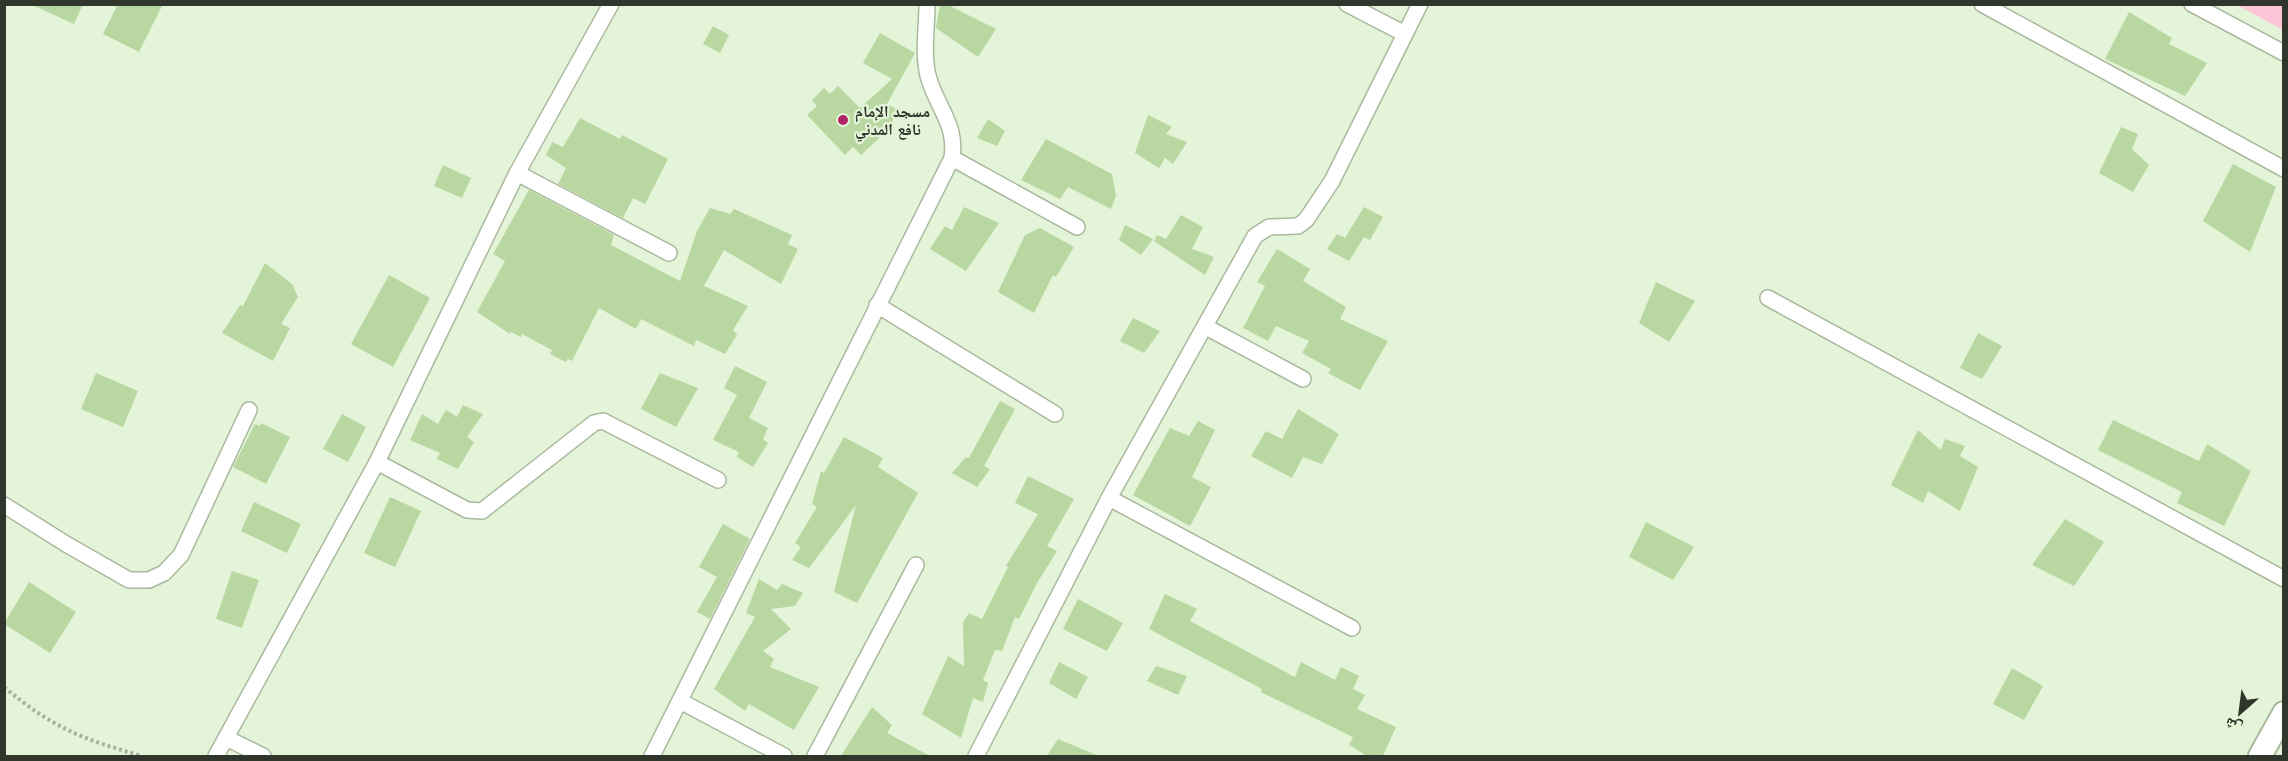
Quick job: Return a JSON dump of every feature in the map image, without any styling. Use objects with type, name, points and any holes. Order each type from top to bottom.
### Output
[{"type":"main road","points":[[2260,756],[2283,713]]},
{"type":"street","points":[[216,756],[377,462],[517,173],[611,4]]},
{"type":"street","points":[[652,756],[682,702],[877,304],[952,158],[954,141],[950,125],[929,79],[927,4]]},
{"type":"street","points":[[1347,4],[1405,34]]},
{"type":"street","points":[[976,756],[1109,498],[1255,236],[1269,227],[1298,226],[1306,220],[1332,181],[1420,4]]},
{"type":"street","points":[[1982,4],[2283,168]]},
{"type":"street","points":[[2192,4],[2283,53]]},
{"type":"street","points":[[952,158],[1077,226]]},
{"type":"street","points":[[517,173],[669,253]]},
{"type":"street","points":[[1768,298],[2283,579]]},
{"type":"street","points":[[877,304],[1055,414]]},
{"type":"street","points":[[1206,327],[1303,379]]},
{"type":"street","points":[[4,505],[129,580],[149,580],[165,573],[181,555],[249,410]]},
{"type":"street","points":[[377,462],[467,510],[482,511],[594,423],[603,421],[718,480]]},
{"type":"street","points":[[1109,498],[1352,628]]},
{"type":"street","points":[[815,756],[916,565]]},
{"type":"street","points":[[682,702],[784,756]]},
{"type":"street","points":[[226,738],[263,756]]},
{"type":"path","points":[[4,687],[46,720],[66,731],[142,756]]},
{"type":"shaded area","points":[[2237,5],[2283,5],[2283,30]]},
{"type":"building","points":[[30,4],[83,4],[74,24]]},
{"type":"building","points":[[118,4],[163,4],[139,52],[103,34]]},
{"type":"building","points":[[940,4],[946,4],[996,29],[978,57],[936,28]]},
{"type":"building","points":[[2129,12],[2172,38],[2169,44],[2207,63],[2185,96],[2105,59]]},
{"type":"building","points":[[713,26],[729,35],[720,53],[703,44]]},
{"type":"building","points":[[880,33],[915,53],[887,104],[898,110],[888,130],[861,155],[853,147],[845,155],[807,115],[817,106],[812,100],[824,88],[830,94],[838,86],[860,108],[892,79],[863,63]]},
{"type":"building","points":[[1148,115],[1172,127],[1166,134],[1187,142],[1173,164],[1165,158],[1159,168],[1135,153]]},
{"type":"building","points":[[580,118],[620,139],[622,135],[668,159],[645,204],[633,198],[623,218],[558,184],[566,168],[546,155],[552,142],[563,147]]},
{"type":"building","points":[[988,119],[1005,131],[997,146],[977,138]]},
{"type":"building","points":[[2121,127],[2138,134],[2132,149],[2149,165],[2133,192],[2099,173]]},
{"type":"building","points":[[1046,139],[1112,174],[1116,196],[1111,209],[1068,187],[1060,199],[1021,180]]},
{"type":"building","points":[[2233,164],[2276,187],[2250,252],[2203,221]]},
{"type":"building","points":[[443,165],[471,178],[462,198],[434,186]]},
{"type":"building","points":[[529,190],[614,235],[611,245],[680,281],[697,231],[710,208],[730,214],[734,209],[792,235],[788,244],[798,249],[781,284],[724,250],[704,286],[748,306],[733,330],[737,335],[725,354],[696,340],[694,346],[641,319],[636,329],[599,308],[572,361],[568,359],[566,362],[550,354],[552,350],[522,334],[521,337],[511,332],[510,334],[477,312],[505,261],[493,254]]},
{"type":"building","points":[[964,207],[999,223],[966,271],[930,249],[945,226],[952,230]]},
{"type":"building","points":[[1364,207],[1383,217],[1370,240],[1364,237],[1349,261],[1327,249],[1337,234],[1345,238]]},
{"type":"building","points":[[1181,215],[1203,227],[1192,249],[1214,257],[1205,275],[1154,241],[1157,235],[1166,239]]},
{"type":"building","points":[[1125,225],[1153,239],[1141,255],[1119,240]]},
{"type":"building","points":[[1040,228],[1074,247],[1056,277],[1053,275],[1034,313],[998,292],[1025,235]]},
{"type":"building","points":[[1277,249],[1310,269],[1303,281],[1346,307],[1340,319],[1388,341],[1360,390],[1328,373],[1331,369],[1302,353],[1309,341],[1276,326],[1268,341],[1243,328],[1265,286],[1257,282]]},
{"type":"building","points":[[265,263],[292,284],[298,297],[281,324],[290,328],[273,361],[222,333],[240,305],[243,306]]},
{"type":"building","points":[[389,275],[430,298],[393,367],[351,344]]},
{"type":"building","points":[[1656,282],[1695,301],[1669,342],[1639,323]]},
{"type":"building","points":[[1133,318],[1160,331],[1144,353],[1120,341]]},
{"type":"building","points":[[1978,333],[2002,346],[1982,379],[1960,368]]},
{"type":"building","points":[[735,366],[767,382],[749,418],[768,428],[763,439],[768,443],[753,467],[737,457],[739,452],[713,440],[737,395],[724,388]]},
{"type":"building","points":[[96,373],[138,391],[123,427],[81,409]]},
{"type":"building","points":[[660,373],[698,388],[676,427],[641,409]]},
{"type":"building","points":[[1000,401],[1015,409],[984,466],[990,469],[977,487],[952,473],[966,457],[969,458]]},
{"type":"building","points":[[463,405],[483,414],[467,437],[474,442],[458,469],[437,459],[440,453],[410,440],[422,414],[438,424],[446,410],[457,417]]},
{"type":"building","points":[[1298,409],[1339,434],[1322,464],[1303,457],[1292,478],[1251,456],[1266,431],[1282,439]]},
{"type":"building","points":[[342,414],[366,427],[348,462],[323,449]]},
{"type":"building","points":[[2113,420],[2199,461],[2207,444],[2251,471],[2224,526],[2177,503],[2182,492],[2098,450]]},
{"type":"building","points":[[1198,421],[1215,430],[1192,477],[1211,487],[1190,526],[1133,495],[1170,428],[1189,436]]},
{"type":"building","points":[[261,423],[290,437],[266,484],[233,467],[255,424],[260,426]]},
{"type":"building","points":[[1918,430],[1941,450],[1945,439],[1965,446],[1960,456],[1978,467],[1960,511],[1928,491],[1923,503],[1891,485]]},
{"type":"building","points":[[844,437],[883,458],[878,467],[918,493],[857,603],[834,592],[856,505],[809,568],[792,560],[801,547],[795,543],[817,507],[812,504],[821,471],[824,473]]},
{"type":"building","points":[[1028,476],[1074,499],[1047,546],[1057,551],[1037,583],[1019,619],[1015,617],[1002,651],[995,650],[983,680],[988,683],[983,702],[973,698],[961,738],[922,714],[948,656],[964,666],[963,622],[969,613],[982,619],[1008,567],[1006,566],[1038,514],[1015,503]]},
{"type":"building","points":[[390,497],[421,511],[395,567],[364,553]]},
{"type":"building","points":[[254,502],[301,524],[287,553],[241,531]]},
{"type":"building","points":[[2065,519],[2104,542],[2074,586],[2032,565]]},
{"type":"building","points":[[1646,522],[1694,547],[1673,580],[1629,557]]},
{"type":"building","points":[[723,524],[750,539],[710,619],[697,612],[717,577],[699,567]]},
{"type":"building","points":[[232,571],[259,580],[242,628],[216,619]]},
{"type":"building","points":[[759,579],[777,590],[782,584],[803,593],[795,606],[771,609],[791,629],[763,651],[774,659],[770,667],[819,687],[794,730],[749,704],[745,711],[714,689],[755,617],[746,613]]},
{"type":"building","points":[[29,582],[76,612],[50,653],[4,624]]},
{"type":"building","points":[[1165,594],[1197,609],[1190,621],[1295,677],[1301,662],[1335,680],[1341,667],[1359,676],[1353,689],[1365,695],[1357,709],[1396,727],[1383,756],[1367,756],[1349,745],[1353,737],[1261,692],[1262,689],[1149,629]]},
{"type":"building","points":[[1078,599],[1123,623],[1107,651],[1063,629]]},
{"type":"building","points":[[1059,662],[1088,677],[1076,699],[1049,683]]},
{"type":"building","points":[[1156,666],[1187,676],[1178,695],[1147,681]]},
{"type":"building","points":[[2012,668],[2043,686],[2024,720],[1993,704]]},
{"type":"building","points":[[872,707],[892,725],[887,733],[930,756],[841,756]]},
{"type":"building","points":[[1058,739],[1099,756],[1047,756]]},
{"type":"place","name":"مسجد الإمام نافع المدني","points":[[843,120]]}]
